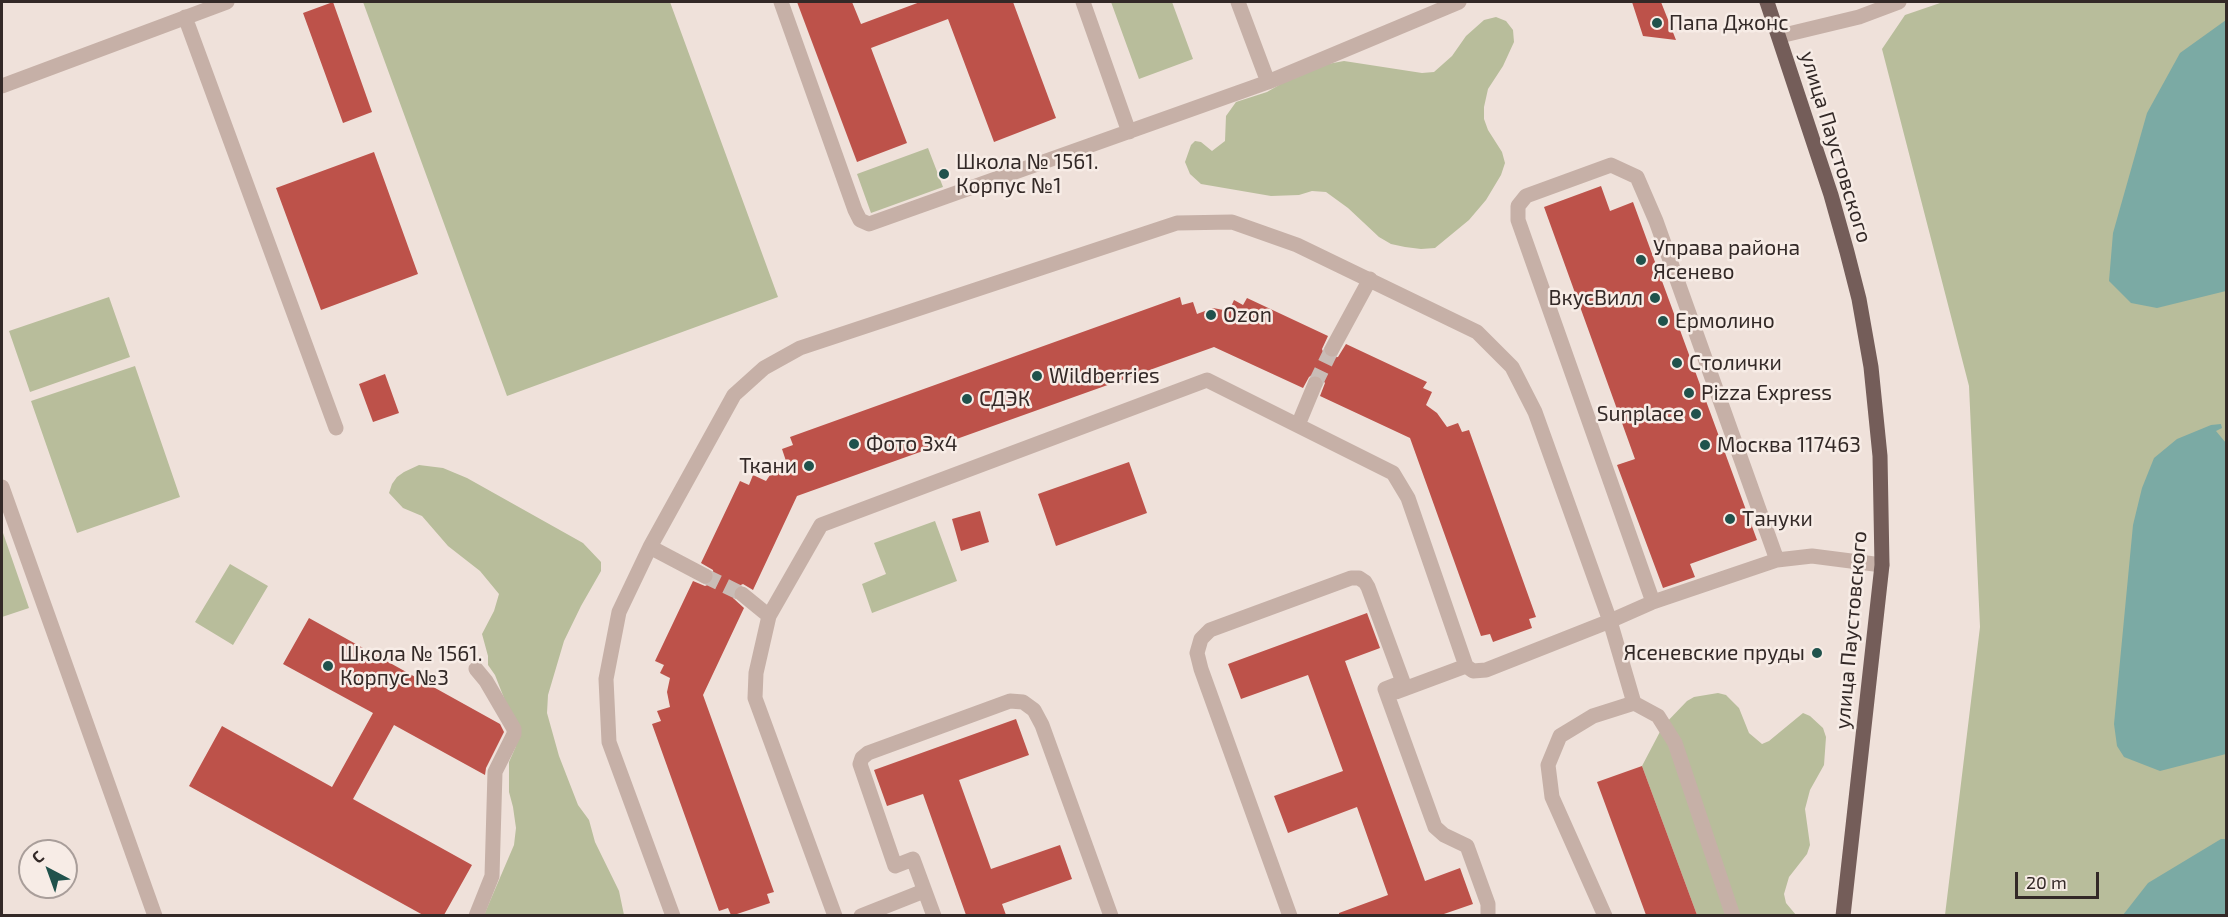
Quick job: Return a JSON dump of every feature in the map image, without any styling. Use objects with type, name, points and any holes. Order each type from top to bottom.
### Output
[{"type":"main road","name":"улица Паустовского","points":[[1767,2],[1831,195],[1859,299],[1871,367],[1880,456],[1882,565],[1843,915]]},
{"type":"lane","points":[[2,86],[227,2]]},
{"type":"lane","points":[[781,2],[855,210],[860,220],[869,224],[1268,82],[1459,2]]},
{"type":"lane","points":[[1083,2],[1129,132]]},
{"type":"lane","points":[[1238,2],[1268,82]]},
{"type":"lane","points":[[1780,36],[1859,17],[1899,2]]},
{"type":"lane","points":[[185,17],[336,428]]},
{"type":"lane","points":[[1653,602],[1518,220],[1518,206],[1526,196],[1611,165],[1637,177],[1656,221],[1777,560]]},
{"type":"lane","points":[[673,915],[609,742],[606,679],[619,612],[650,547],[734,395],[764,368],[800,348],[1177,223],[1232,222],[1297,245],[1477,333],[1512,367],[1535,412],[1610,621],[1634,703],[1658,717],[1675,743],[1733,915]]},
{"type":"lane","points":[[1332,349],[1370,279]]},
{"type":"lane","points":[[835,915],[755,698],[756,673],[769,616],[821,525],[1207,380],[1393,473],[1408,498],[1466,666],[1473,671],[1486,670],[1653,602],[1777,560],[1812,556],[1882,565]]},
{"type":"lane","points":[[1298,424],[1315,384]]},
{"type":"lane","points":[[2,487],[155,915]]},
{"type":"lane","points":[[650,547],[705,576]]},
{"type":"lane","points":[[1290,915],[1200,669],[1197,653],[1201,639],[1210,630],[1359,578],[1368,587],[1403,682],[1385,689],[1435,827],[1444,836],[1467,846],[1488,904],[1488,915]]},
{"type":"lane","points":[[742,594],[769,616]]},
{"type":"lane","points":[[1387,695],[1466,666]]},
{"type":"lane","points":[[476,669],[486,681],[514,729],[514,734],[495,772],[492,876],[476,915]]},
{"type":"lane","points":[[934,915],[913,859],[895,866],[861,771],[862,758],[868,753],[1010,701],[1023,702],[1034,710],[1042,725],[1111,915]]},
{"type":"lane","points":[[1605,915],[1552,797],[1548,765],[1560,736],[1593,716],[1634,703]]},
{"type":"lane","points":[[861,915],[924,891]]},
{"type":"green space","points":[[363,2],[670,2],[778,297],[507,396]]},
{"type":"green space","points":[[1111,2],[1172,2],[1193,59],[1139,79]]},
{"type":"green space","points":[[1943,2],[2226,2],[2226,915],[1945,915],[1980,627],[1969,386],[1882,49],[1905,15]]},
{"type":"green space","points":[[1496,17],[1506,21],[1513,30],[1514,42],[1503,66],[1488,89],[1484,119],[1502,152],[1505,163],[1501,175],[1486,200],[1469,220],[1435,248],[1421,249],[1391,244],[1379,237],[1348,208],[1326,192],[1312,191],[1299,195],[1271,196],[1201,184],[1190,174],[1185,162],[1191,145],[1195,141],[1201,142],[1212,151],[1225,141],[1226,116],[1236,102],[1267,92],[1305,70],[1344,61],[1422,73],[1434,72],[1452,56],[1466,36],[1484,20]]},
{"type":"green space","points":[[928,148],[943,187],[871,213],[857,174]]},
{"type":"green space","points":[[109,297],[130,357],[30,392],[9,331]]},
{"type":"green space","points":[[135,366],[180,497],[77,533],[31,401]]},
{"type":"green space","points":[[419,465],[443,468],[467,478],[583,543],[601,562],[601,571],[564,641],[548,695],[547,713],[559,756],[578,805],[589,820],[595,842],[619,891],[624,915],[484,915],[514,845],[516,828],[509,792],[509,762],[516,746],[511,716],[495,675],[488,665],[482,634],[494,611],[499,594],[480,571],[448,546],[422,516],[403,508],[389,493],[397,477]]},
{"type":"green space","points":[[935,521],[957,581],[872,613],[862,584],[886,574],[874,543]]},
{"type":"green space","points":[[2,530],[29,608],[2,617]]},
{"type":"green space","points":[[230,564],[268,586],[233,645],[195,622]]},
{"type":"green space","points":[[1718,693],[1726,695],[1739,708],[1749,733],[1762,744],[1769,741],[1803,713],[1823,728],[1826,737],[1824,765],[1810,790],[1805,809],[1810,845],[1807,854],[1789,877],[1784,894],[1786,903],[1796,915],[1697,915],[1642,766],[1663,726],[1687,701],[1694,697]]},
{"type":"water","points":[[2226,20],[2226,291],[2157,308],[2131,303],[2109,281],[2113,233],[2147,113],[2180,53]]},
{"type":"water","points":[[2221,424],[2222,428],[2216,431],[2226,443],[2226,754],[2160,771],[2124,757],[2117,746],[2114,724],[2133,525],[2142,488],[2154,458],[2177,439],[2211,425]]},
{"type":"water","points":[[2221,839],[2226,839],[2226,915],[2123,915],[2148,883]]},
{"type":"building","points":[[333,2],[372,112],[343,123],[303,13]]},
{"type":"building","points":[[797,2],[852,2],[861,24],[920,2],[1013,2],[1056,118],[994,142],[948,19],[871,48],[907,143],[857,162]]},
{"type":"building","points":[[1632,2],[1661,2],[1676,40],[1643,36]]},
{"type":"building","points":[[374,152],[418,274],[321,310],[276,188]]},
{"type":"building","points":[[1601,186],[1610,211],[1633,202],[1757,540],[1690,564],[1695,577],[1663,588],[1617,465],[1635,459],[1544,207]]},
{"type":"building","points":[[1180,297],[1182,305],[1193,302],[1197,314],[1213,308],[1229,311],[1234,300],[1243,305],[1247,298],[1328,336],[1322,349],[1328,358],[1338,357],[1346,344],[1427,382],[1423,388],[1432,392],[1426,405],[1437,413],[1447,427],[1458,423],[1462,432],[1469,430],[1536,617],[1529,619],[1532,628],[1493,642],[1490,634],[1481,636],[1410,438],[1320,396],[1325,383],[1319,375],[1313,374],[1309,377],[1303,388],[1214,347],[797,496],[753,590],[743,584],[734,588],[733,598],[744,608],[703,695],[774,892],[767,894],[770,903],[734,915],[731,915],[728,908],[719,911],[652,724],[661,721],[657,711],[670,707],[667,692],[670,678],[660,673],[664,665],[655,661],[693,581],[705,586],[714,580],[713,570],[701,563],[740,481],[749,485],[753,475],[766,481],[774,469],[786,461],[782,449],[793,445],[790,437]]},
{"type":"building","points":[[385,374],[399,413],[373,422],[359,384]]},
{"type":"building","points":[[1129,462],[1147,513],[1056,546],[1038,494]]},
{"type":"building","points":[[980,511],[989,542],[961,551],[952,519]]},
{"type":"building","points":[[1367,613],[1380,648],[1345,661],[1425,881],[1460,868],[1473,904],[1441,915],[1339,915],[1339,913],[1388,895],[1357,807],[1288,833],[1274,796],[1343,771],[1308,675],[1241,699],[1228,664]]},
{"type":"building","points":[[309,618],[500,724],[504,732],[486,768],[485,775],[394,725],[353,799],[472,865],[444,915],[423,915],[189,786],[222,726],[332,787],[373,713],[283,664]]},
{"type":"building","points":[[1016,719],[1029,755],[959,780],[991,869],[1060,845],[1072,879],[1002,904],[1006,915],[966,915],[923,794],[887,806],[874,770]]},
{"type":"building","points":[[1642,766],[1697,915],[1646,915],[1597,782]]},
{"type":"tunnel","points":[[1315,384],[1332,349]]},
{"type":"tunnel","points":[[705,576],[742,594]]},
{"type":"place","name":"Папа Джонс","points":[[1657,23]]},
{"type":"place","name":"Школа № 1561. Корпус №1","points":[[944,174]]},
{"type":"place","name":"Управа района Ясенево","points":[[1641,260]]},
{"type":"place","name":"ВкусВилл","points":[[1655,298]]},
{"type":"place","name":"Ozon","points":[[1211,315]]},
{"type":"place","name":"Ермолино","points":[[1663,321]]},
{"type":"place","name":"Столички","points":[[1677,363]]},
{"type":"place","name":"Wildberries","points":[[1037,376]]},
{"type":"place","name":"Pizza Express","points":[[1689,393]]},
{"type":"place","name":"СДЭК","points":[[967,399]]},
{"type":"place","name":"Sunplace","points":[[1696,414]]},
{"type":"place","name":"Фото 3х4","points":[[854,444]]},
{"type":"place","name":"Москва 117463","points":[[1705,445]]},
{"type":"place","name":"Ткани","points":[[809,466]]},
{"type":"place","name":"Тануки","points":[[1730,519]]},
{"type":"place","name":"Ясеневские пруды","points":[[1817,653]]},
{"type":"place","name":"Школа № 1561. Корпус №3","points":[[328,666]]}]
